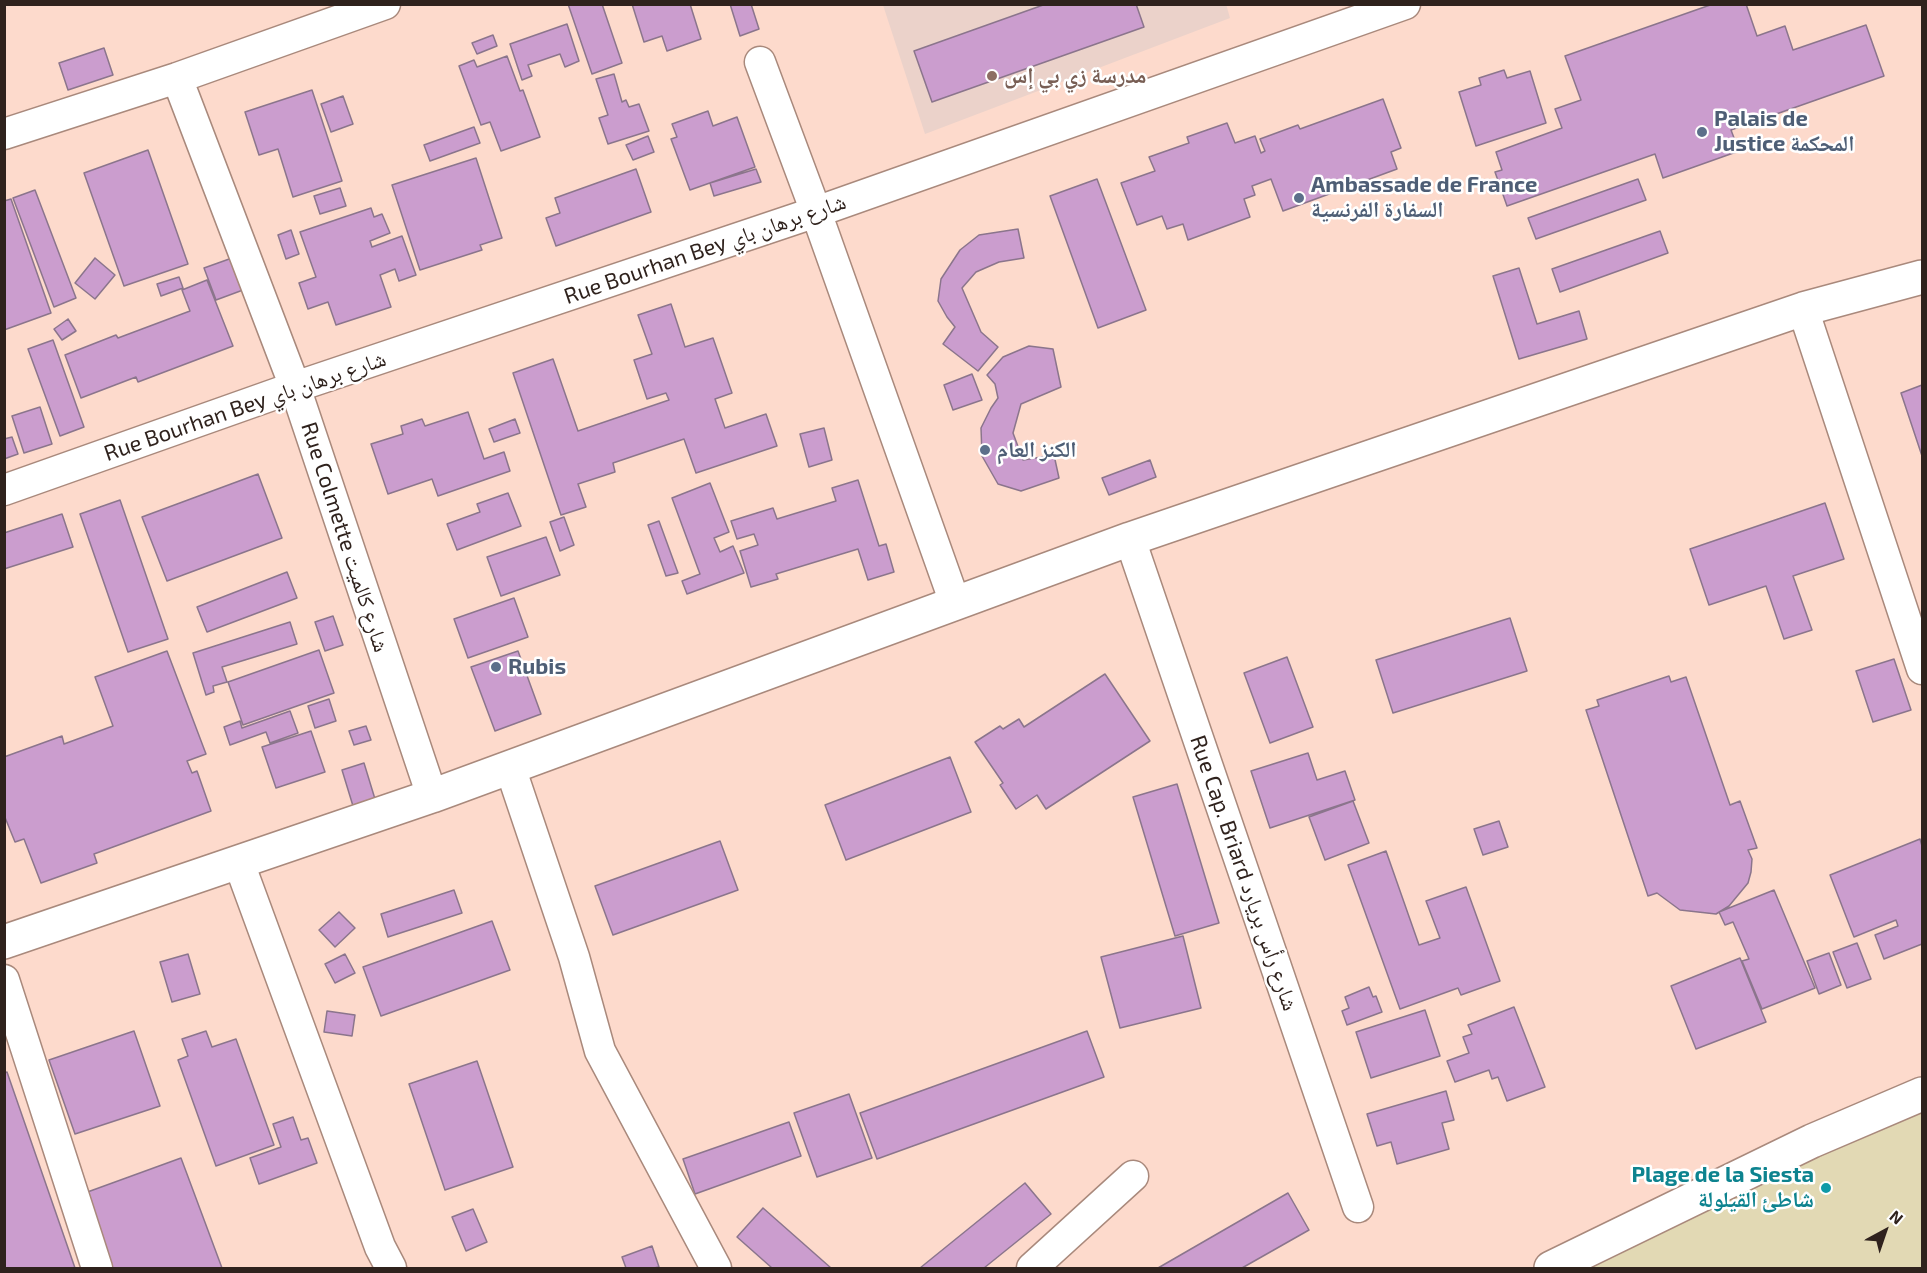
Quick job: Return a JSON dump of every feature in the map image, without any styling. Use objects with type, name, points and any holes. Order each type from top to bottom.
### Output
[{"type":"main road","points":[[4,942],[432,796],[1130,539],[1803,309],[1923,277]]},
{"type":"main road","points":[[1551,1269],[1812,1141],[1923,1094]]},
{"type":"street","points":[[4,134],[177,78],[385,4]]},
{"type":"street","name":"Rue Bourhan Bey شارع برهان باي","points":[[4,490],[295,387],[816,212],[1405,4]]},
{"type":"street","points":[[760,62],[816,212],[955,603]]},
{"type":"street","name":"Rue Colmette شارع كالميت","points":[[177,78],[295,387],[432,796]]},
{"type":"street","points":[[1803,309],[1923,669]]},
{"type":"street","name":"Rue Cap. Briard شارع رأس بريارد","points":[[1130,539],[1358,1207]]},
{"type":"street","points":[[510,767],[574,957],[600,1051],[716,1269]]},
{"type":"street","points":[[239,863],[380,1247],[391,1269]]},
{"type":"street","points":[[4,980],[97,1269]]},
{"type":"street","points":[[1032,1269],[1133,1176]]},
{"type":"shaded area","name":"مدرسة زي بي إس","points":[[1226,4],[1230,18],[925,134],[883,5]]},
{"type":"sand","name":"Plage de la Siesta شاطئ القيلولة","points":[[1922,1099],[1922,1268],[1562,1268]]},
{"type":"building","points":[[568,4],[602,4],[622,63],[592,74]]},
{"type":"building","points":[[632,4],[690,4],[701,39],[667,51],[662,36],[644,42]]},
{"type":"building","points":[[730,4],[751,4],[759,29],[740,36]]},
{"type":"building","points":[[1046,4],[1136,4],[1144,27],[932,102],[914,51]]},
{"type":"building","points":[[1713,4],[1746,4],[1757,36],[1785,26],[1793,50],[1866,25],[1884,76],[1731,130],[1739,151],[1663,178],[1655,154],[1507,206],[1495,172],[1502,170],[1496,152],[1562,128],[1555,109],[1581,100],[1565,56]]},
{"type":"building","points":[[567,24],[579,61],[565,67],[560,54],[528,65],[532,76],[522,80],[510,44]]},
{"type":"building","points":[[493,35],[497,46],[477,54],[472,43]]},
{"type":"building","points":[[104,48],[113,75],[68,90],[59,63]]},
{"type":"building","points":[[507,56],[520,91],[523,90],[540,137],[501,151],[490,122],[481,125],[459,66],[474,60],[477,67]]},
{"type":"building","points":[[1504,70],[1507,78],[1530,71],[1546,123],[1476,146],[1459,92],[1481,85],[1479,78]]},
{"type":"building","points":[[614,74],[622,102],[626,100],[629,107],[639,104],[649,131],[608,144],[599,118],[608,115],[596,79]]},
{"type":"building","points":[[312,90],[342,181],[293,197],[278,149],[259,155],[245,112]]},
{"type":"building","points":[[343,96],[353,124],[331,132],[321,104]]},
{"type":"building","points":[[1383,99],[1401,148],[1391,152],[1397,169],[1283,211],[1271,179],[1252,186],[1255,195],[1244,199],[1250,217],[1188,240],[1183,224],[1167,229],[1162,216],[1137,225],[1121,183],[1155,171],[1149,157],[1189,143],[1187,137],[1227,123],[1235,143],[1255,136],[1261,153],[1265,151],[1260,139],[1298,125],[1300,129]]},
{"type":"building","points":[[708,111],[713,126],[737,117],[755,167],[690,190],[671,139],[677,137],[672,124]]},
{"type":"building","points":[[474,127],[480,143],[430,161],[424,145]]},
{"type":"building","points":[[648,136],[654,152],[633,160],[626,145]]},
{"type":"building","points":[[148,150],[188,264],[124,286],[84,173]]},
{"type":"building","points":[[476,158],[502,238],[480,245],[482,250],[420,270],[392,185]]},
{"type":"building","points":[[636,169],[651,212],[556,246],[546,218],[560,213],[555,198]]},
{"type":"building","points":[[756,169],[761,182],[714,196],[710,183]]},
{"type":"building","points":[[1097,179],[1146,310],[1098,328],[1050,196]]},
{"type":"building","points":[[1638,179],[1646,200],[1536,239],[1528,218]]},
{"type":"building","points":[[340,188],[346,206],[320,214],[314,196]]},
{"type":"building","points":[[35,190],[76,298],[54,307],[13,198]]},
{"type":"building","points":[[11,199],[51,313],[4,330],[4,201]]},
{"type":"building","points":[[371,208],[374,217],[382,214],[390,233],[370,241],[372,247],[402,236],[416,275],[399,281],[395,269],[380,275],[391,307],[336,325],[328,302],[308,309],[299,283],[316,277],[300,232]]},
{"type":"building","points":[[1018,229],[1024,258],[999,262],[976,272],[962,288],[981,332],[998,347],[978,371],[943,344],[955,327],[938,301],[941,279],[960,250],[979,235]]},
{"type":"building","points":[[291,230],[299,254],[286,259],[278,235]]},
{"type":"building","points":[[1660,231],[1668,253],[1560,292],[1552,269]]},
{"type":"building","points":[[95,258],[115,275],[95,299],[75,283]]},
{"type":"building","points":[[232,258],[243,290],[216,300],[204,268]]},
{"type":"building","points":[[1519,268],[1537,324],[1579,311],[1587,339],[1519,359],[1493,276]]},
{"type":"building","points":[[179,277],[183,288],[161,296],[157,284]]},
{"type":"building","points":[[207,280],[233,346],[138,382],[136,377],[81,398],[65,355],[116,335],[118,338],[190,311],[182,290]]},
{"type":"building","points":[[671,304],[685,347],[713,338],[732,393],[715,399],[725,428],[766,414],[777,446],[696,473],[684,439],[613,463],[615,472],[578,484],[586,507],[561,515],[513,373],[553,359],[578,431],[669,400],[666,393],[647,399],[634,360],[652,354],[638,315]]},
{"type":"building","points":[[68,319],[76,331],[62,340],[54,329]]},
{"type":"building","points":[[53,340],[84,427],[60,436],[28,349]]},
{"type":"building","points":[[1029,346],[1053,349],[1061,387],[1021,404],[1013,433],[1023,460],[1054,455],[1059,478],[1021,491],[998,484],[982,456],[981,428],[998,398],[995,384],[987,375],[1003,357]]},
{"type":"building","points":[[972,374],[982,400],[953,410],[944,385]]},
{"type":"building","points":[[1922,385],[1922,456],[1901,393]]},
{"type":"building","points":[[40,407],[52,444],[24,453],[12,416]]},
{"type":"building","points":[[468,412],[484,459],[504,452],[510,471],[438,496],[432,479],[388,494],[371,444],[403,434],[401,426],[422,419],[425,426]]},
{"type":"building","points":[[515,419],[520,433],[494,442],[489,429]]},
{"type":"building","points":[[824,428],[832,460],[809,467],[800,434]]},
{"type":"building","points":[[12,437],[18,454],[4,459],[4,439]]},
{"type":"building","points":[[1150,460],[1156,477],[1109,495],[1102,478]]},
{"type":"building","points":[[258,474],[282,538],[167,581],[142,517]]},
{"type":"building","points":[[858,480],[879,546],[886,544],[894,572],[868,580],[858,549],[776,574],[778,579],[751,587],[740,551],[758,545],[754,534],[737,539],[731,521],[773,508],[777,519],[836,501],[832,488]]},
{"type":"building","points":[[710,483],[729,532],[714,538],[720,552],[733,546],[744,573],[687,594],[682,581],[700,574],[672,498]]},
{"type":"building","points":[[508,493],[521,526],[457,550],[447,524],[480,512],[477,504]]},
{"type":"building","points":[[120,500],[168,639],[128,652],[80,514]]},
{"type":"building","points":[[1825,503],[1844,559],[1793,576],[1812,630],[1784,639],[1766,586],[1709,605],[1690,549]]},
{"type":"building","points":[[62,514],[73,547],[4,569],[4,533]]},
{"type":"building","points":[[564,517],[574,545],[560,551],[550,522]]},
{"type":"building","points":[[659,521],[678,573],[666,576],[648,525]]},
{"type":"building","points":[[546,537],[560,575],[501,596],[487,557]]},
{"type":"building","points":[[287,572],[297,598],[207,632],[197,607]]},
{"type":"building","points":[[514,598],[528,637],[468,658],[454,619]]},
{"type":"building","points":[[333,616],[343,645],[325,651],[315,622]]},
{"type":"building","points":[[1510,618],[1527,671],[1393,713],[1376,660]]},
{"type":"building","points":[[290,622],[297,644],[222,667],[227,682],[213,686],[214,692],[206,695],[193,653]]},
{"type":"building","points":[[319,650],[334,693],[243,725],[228,682]]},
{"type":"building","points":[[167,651],[206,754],[187,761],[192,773],[197,771],[211,811],[94,854],[97,863],[41,883],[24,839],[15,842],[4,815],[4,757],[62,736],[64,744],[113,726],[95,677]]},
{"type":"building","points":[[518,651],[541,714],[495,731],[471,667]]},
{"type":"building","points":[[1287,657],[1313,727],[1270,743],[1244,673]]},
{"type":"building","points":[[1894,659],[1911,710],[1873,722],[1856,671]]},
{"type":"building","points":[[1105,674],[1150,741],[1046,809],[1037,795],[1016,809],[1000,785],[1003,783],[975,742],[1000,726],[1003,729],[1019,719],[1024,727]]},
{"type":"building","points":[[1669,676],[1671,682],[1686,677],[1730,805],[1740,801],[1757,848],[1748,850],[1752,859],[1748,883],[1729,906],[1716,914],[1680,910],[1657,893],[1648,896],[1586,710],[1599,706],[1597,700]]},
{"type":"building","points":[[329,699],[336,721],[315,728],[308,706]]},
{"type":"building","points":[[290,711],[298,733],[270,743],[266,732],[230,745],[224,727],[240,721],[242,728]]},
{"type":"building","points":[[366,726],[371,740],[354,745],[349,731]]},
{"type":"building","points":[[311,731],[325,772],[276,788],[262,747]]},
{"type":"building","points":[[1308,753],[1317,780],[1345,771],[1355,800],[1270,828],[1251,771]]},
{"type":"building","points":[[950,757],[971,812],[846,860],[825,805]]},
{"type":"building","points":[[364,763],[375,799],[353,806],[342,770]]},
{"type":"building","points":[[1177,784],[1219,923],[1175,936],[1133,797]]},
{"type":"building","points":[[1353,801],[1369,843],[1325,860],[1309,817]]},
{"type":"building","points":[[1499,821],[1508,847],[1483,855],[1474,829]]},
{"type":"building","points":[[1920,839],[1922,846],[1922,944],[1884,959],[1875,935],[1898,926],[1896,920],[1854,937],[1830,875]]},
{"type":"building","points":[[720,841],[738,890],[613,935],[595,886]]},
{"type":"building","points":[[1386,851],[1419,945],[1440,938],[1426,901],[1466,887],[1500,981],[1461,995],[1458,988],[1400,1009],[1348,865]]},
{"type":"building","points":[[454,890],[462,913],[388,937],[381,914]]},
{"type":"building","points":[[1774,890],[1815,988],[1762,1009],[1742,961],[1749,959],[1733,922],[1725,925],[1719,912]]},
{"type":"building","points":[[339,912],[355,928],[335,947],[319,930]]},
{"type":"building","points":[[492,921],[510,970],[381,1016],[363,967]]},
{"type":"building","points":[[1183,936],[1201,1008],[1120,1028],[1101,957]]},
{"type":"building","points":[[1857,943],[1871,979],[1847,988],[1833,952]]},
{"type":"building","points":[[1829,953],[1841,985],[1819,994],[1807,961]]},
{"type":"building","points":[[188,954],[200,994],[172,1002],[160,962]]},
{"type":"building","points":[[345,954],[355,973],[335,983],[325,964]]},
{"type":"building","points":[[1740,958],[1766,1022],[1696,1049],[1671,986]]},
{"type":"building","points":[[1369,987],[1373,997],[1376,996],[1382,1012],[1347,1025],[1342,1011],[1349,1008],[1345,997]]},
{"type":"building","points":[[1514,1007],[1545,1087],[1507,1101],[1498,1077],[1492,1079],[1489,1070],[1455,1082],[1447,1061],[1469,1053],[1463,1037],[1472,1034],[1468,1025]]},
{"type":"building","points":[[1425,1010],[1440,1056],[1371,1078],[1356,1032]]},
{"type":"building","points":[[327,1011],[355,1015],[352,1036],[324,1032]]},
{"type":"building","points":[[134,1031],[160,1106],[75,1134],[49,1060]]},
{"type":"building","points":[[206,1031],[212,1047],[236,1039],[274,1145],[216,1166],[178,1060],[188,1056],[182,1039]]},
{"type":"building","points":[[1087,1031],[1104,1077],[877,1159],[860,1113]]},
{"type":"building","points":[[477,1061],[513,1167],[445,1190],[409,1084]]},
{"type":"building","points":[[7,1072],[75,1268],[4,1268],[4,1073]]},
{"type":"building","points":[[1446,1091],[1454,1120],[1442,1123],[1449,1149],[1397,1164],[1391,1142],[1377,1146],[1367,1114]]},
{"type":"building","points":[[849,1094],[872,1158],[817,1177],[794,1113]]},
{"type":"building","points":[[293,1117],[301,1140],[308,1138],[317,1163],[259,1184],[250,1158],[281,1147],[273,1124]]},
{"type":"building","points":[[789,1122],[801,1156],[695,1194],[683,1159]]},
{"type":"building","points":[[181,1158],[222,1268],[109,1268],[82,1194]]},
{"type":"building","points":[[1025,1183],[1051,1214],[984,1268],[920,1268]]},
{"type":"building","points":[[1288,1193],[1309,1230],[1242,1268],[1158,1268]]},
{"type":"building","points":[[763,1208],[831,1268],[772,1268],[737,1237]]},
{"type":"building","points":[[473,1209],[487,1242],[466,1251],[452,1217]]},
{"type":"building","points":[[652,1246],[659,1267],[626,1268],[622,1257]]},
{"type":"place","name":"مدرسة زي بي إس","points":[[992,76]]},
{"type":"place","name":"Palais de Justice المحكمة","points":[[1702,132]]},
{"type":"place","name":"Ambassade de France السفارة الفرنسية","points":[[1299,198]]},
{"type":"place","name":"الكنز العام","points":[[985,450]]},
{"type":"place","name":"Rubis","points":[[496,667]]},
{"type":"place","name":"Plage de la Siesta شاطئ القيلولة","points":[[1826,1188]]}]
